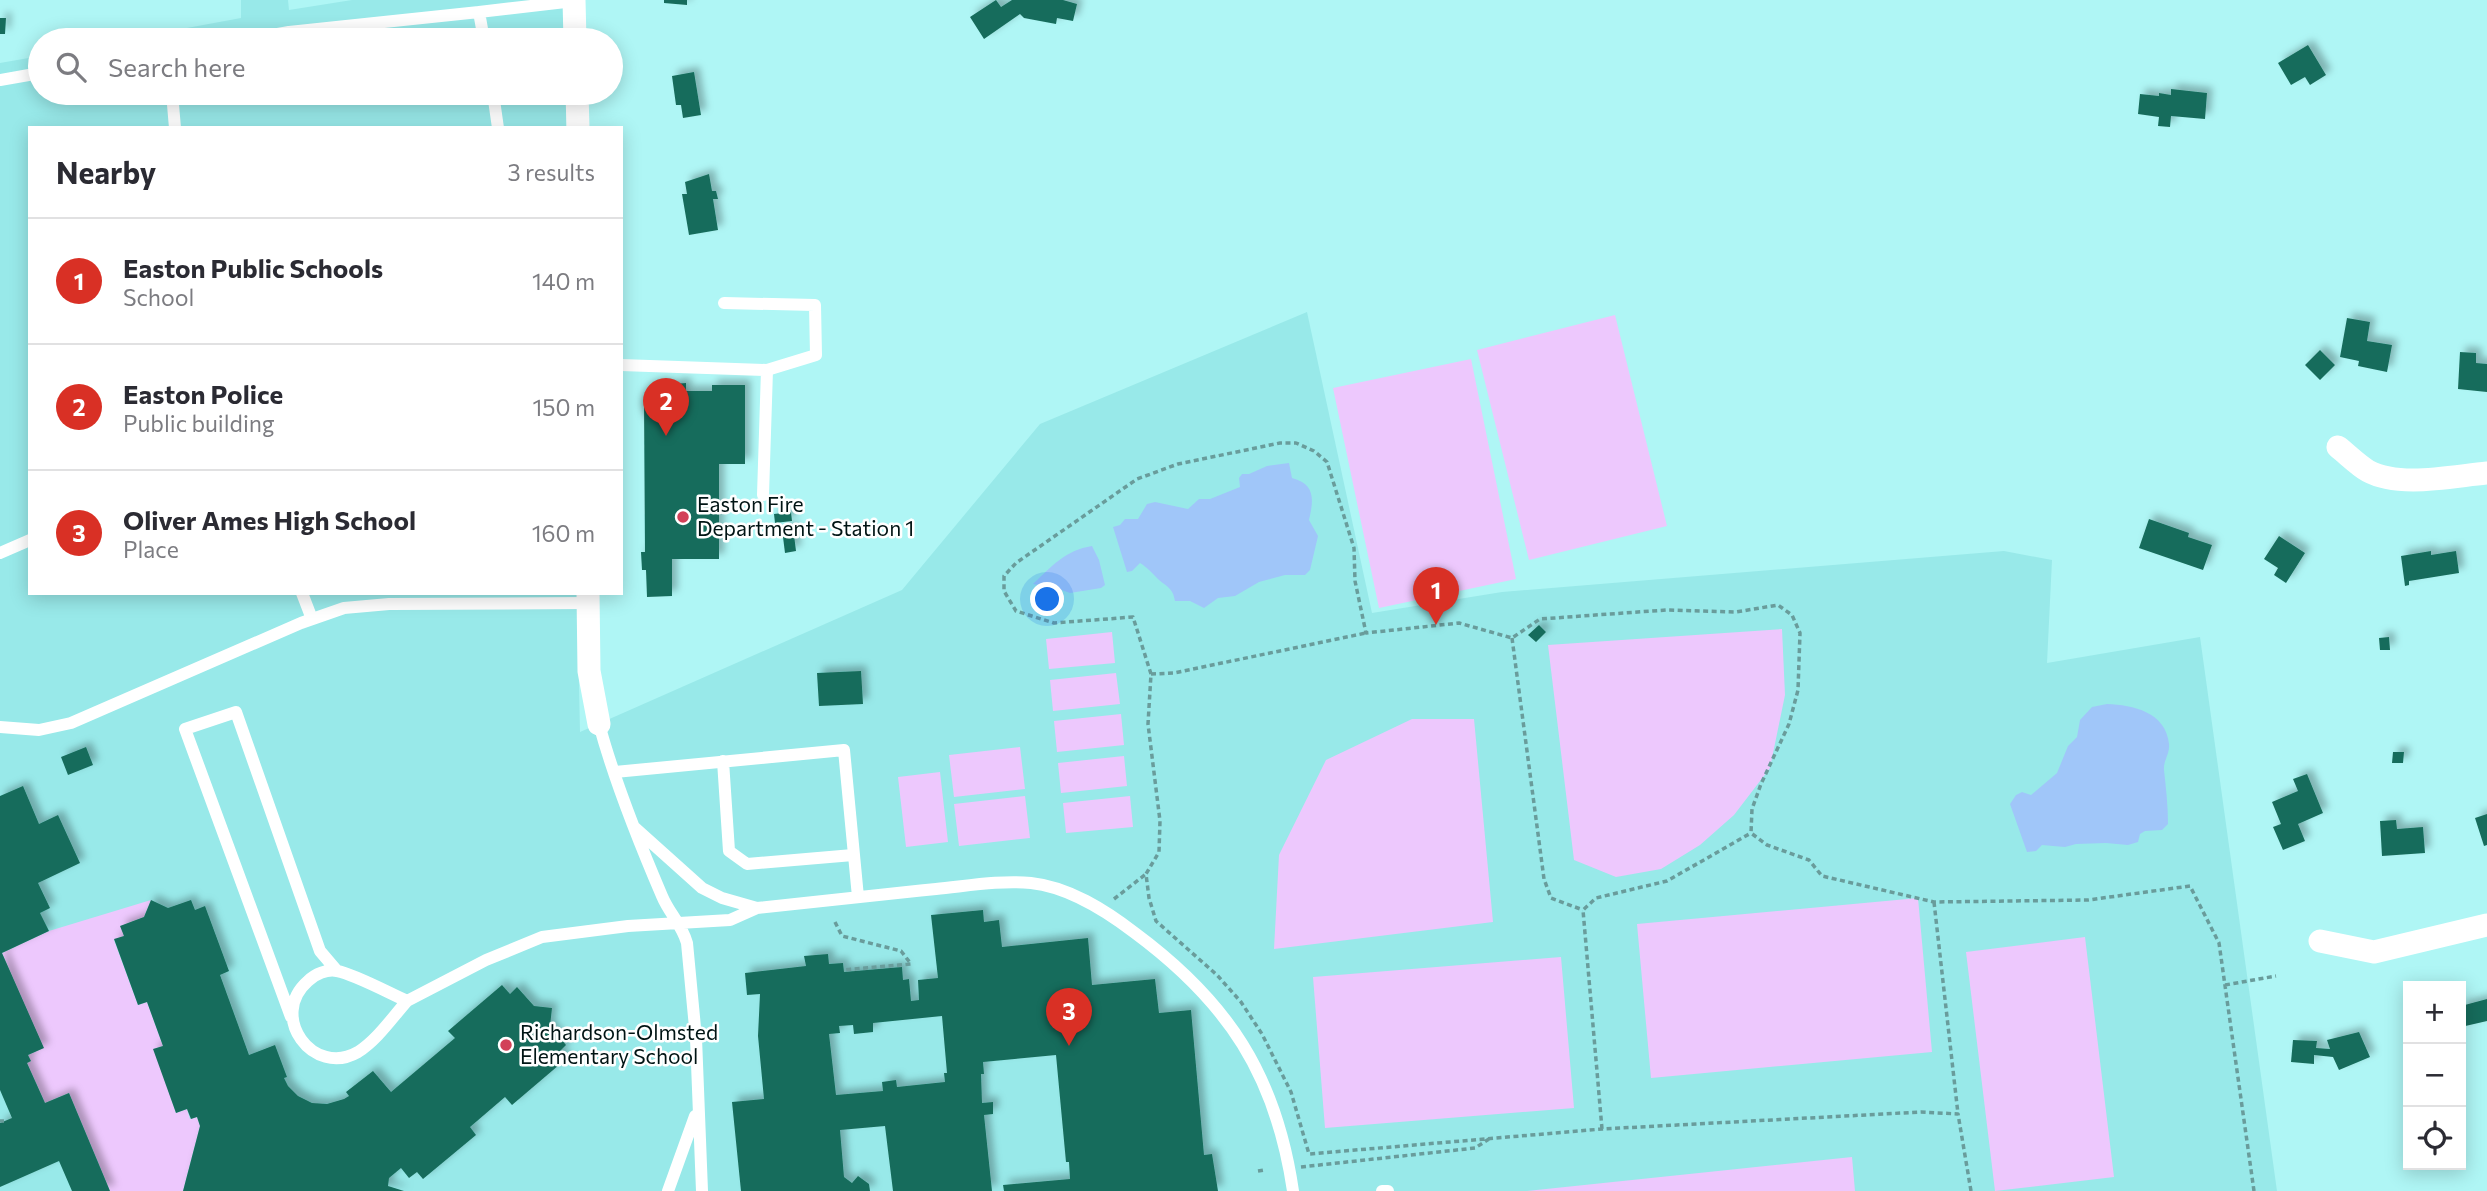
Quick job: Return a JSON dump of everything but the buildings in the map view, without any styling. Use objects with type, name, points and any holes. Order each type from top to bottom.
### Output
[{"type":"street","points":[[574,0],[575,28]]},
{"type":"street","points":[[577,105],[578,126]]},
{"type":"street","points":[[2338,447],[2367,470],[2386,478],[2409,479],[2487,473]]},
{"type":"street","points":[[588,598],[589,671],[600,724]]},
{"type":"street","points":[[2319,941],[2374,952],[2487,925]]},
{"type":"lane","points":[[327,28],[574,0]]},
{"type":"lane","points":[[480,12],[482,28]]},
{"type":"lane","points":[[0,80],[28,76]]},
{"type":"lane","points":[[173,105],[175,126]]},
{"type":"lane","points":[[495,105],[498,126]]},
{"type":"lane","points":[[623,365],[767,370],[816,355],[815,306],[724,303]]},
{"type":"lane","points":[[763,495],[767,370]]},
{"type":"lane","points":[[0,553],[28,541]]},
{"type":"lane","points":[[303,595],[312,619]]},
{"type":"lane","points":[[0,727],[40,730],[71,723],[312,619],[344,608],[389,599],[588,598]]},
{"type":"lane","points":[[337,971],[320,951],[236,712],[185,729],[293,1024],[298,1036],[317,1054],[330,1058],[356,1053],[368,1044],[407,1001],[486,960],[542,937],[628,926],[730,920],[757,908],[978,885],[1031,883],[1069,893],[1101,909],[1144,939],[1204,992],[1234,1029],[1273,1106],[1286,1149],[1293,1191]]},
{"type":"lane","points":[[600,724],[634,827],[663,899],[685,934],[696,1038],[702,1191]]},
{"type":"lane","points":[[615,772],[844,750],[858,897]]},
{"type":"lane","points":[[723,761],[729,851],[747,864],[853,855]]},
{"type":"lane","points":[[634,827],[702,888],[722,898],[757,908]]},
{"type":"lane","points":[[293,1024],[295,998],[302,986],[324,971],[337,971],[407,1001]]},
{"type":"lane","points":[[668,1191],[698,1106]]},
{"type":"lane","points":[[1382,1191],[1388,1191]]},
{"type":"path","points":[[1101,909],[1146,874],[1159,852],[1160,821],[1148,724],[1151,674],[1133,617],[1054,624],[1016,611],[1004,591],[1004,576],[1016,563],[1137,480],[1178,464],[1280,443],[1296,443],[1314,451],[1327,462],[1354,548],[1355,582],[1366,633]]},
{"type":"path","points":[[1512,638],[1540,619],[1666,610],[1736,612],[1778,605],[1792,615],[1800,634],[1798,690],[1789,724],[1752,809],[1751,833]]},
{"type":"path","points":[[1151,674],[1174,673],[1366,633],[1460,623],[1512,638]]},
{"type":"path","points":[[1512,638],[1545,879],[1551,898],[1583,910]]},
{"type":"path","points":[[1751,833],[1767,845],[1809,860],[1822,876],[1934,902],[2088,900],[2190,886],[2219,943],[2254,1191]]},
{"type":"path","points":[[1583,910],[1596,898],[1667,881],[1751,833]]},
{"type":"path","points":[[1146,874],[1149,898],[1156,920],[1217,975],[1241,1002],[1262,1034],[1291,1092],[1309,1154],[1602,1129],[1921,1112],[1958,1114]]},
{"type":"path","points":[[1934,902],[1958,1114],[1971,1191]]},
{"type":"path","points":[[1583,910],[1602,1129]]},
{"type":"path","points":[[835,922],[842,936],[901,951],[911,964],[844,970]]},
{"type":"path","points":[[2225,985],[2276,976]]},
{"type":"path","points":[[1306,1167],[1475,1148],[1491,1138]]},
{"type":"path","points":[[1258,1171],[1264,1170]]},
{"type":"shaded area","points":[[241,0],[288,0],[289,10],[352,0],[563,0],[564,28],[187,28],[241,18]]},
{"type":"shaded area","points":[[28,58],[28,105],[566,105],[566,126],[28,126],[28,595],[577,595],[580,732],[902,590],[1040,424],[1307,312],[1372,613],[1502,592],[2004,551],[2052,560],[2047,663],[2200,637],[2277,1191],[0,1191],[0,63]]},
{"type":"shaded area","points":[[1615,315],[1667,526],[1529,560],[1477,350]]},
{"type":"shaded area","points":[[1471,359],[1516,579],[1379,608],[1333,388]]},
{"type":"shaded area","points":[[1289,463],[1292,478],[1305,484],[1311,493],[1309,520],[1318,536],[1310,570],[1305,575],[1285,575],[1259,582],[1235,596],[1218,598],[1204,608],[1190,601],[1175,601],[1169,588],[1140,563],[1127,572],[1113,527],[1120,525],[1125,519],[1138,519],[1147,504],[1155,502],[1188,509],[1199,499],[1210,499],[1240,487],[1239,478],[1242,474]]},
{"type":"shaded area","points":[[1092,546],[1099,560],[1105,585],[1101,588],[1070,593],[1033,584],[1067,555]]},
{"type":"shaded area","points":[[1782,629],[1785,695],[1770,768],[1734,815],[1700,845],[1661,869],[1616,877],[1574,860],[1548,645]]},
{"type":"shaded area","points":[[1112,632],[1115,663],[1049,669],[1046,639]]},
{"type":"shaded area","points":[[1116,673],[1120,704],[1053,711],[1050,680]]},
{"type":"shaded area","points":[[2107,704],[2147,712],[2162,724],[2167,733],[2169,748],[2164,770],[2168,824],[2162,830],[2145,831],[2140,834],[2138,842],[2128,845],[2042,845],[2036,851],[2027,852],[2010,804],[2016,795],[2022,792],[2031,795],[2057,773],[2068,746],[2077,737],[2080,720],[2092,707]]},
{"type":"shaded area","points":[[1121,714],[1124,745],[1057,752],[1054,721]]},
{"type":"shaded area","points":[[1412,719],[1474,719],[1493,922],[1274,949],[1279,855],[1326,760]]},
{"type":"shaded area","points":[[1020,747],[1025,789],[954,797],[949,755]]},
{"type":"shaded area","points":[[1124,756],[1127,786],[1061,793],[1058,763]]},
{"type":"shaded area","points":[[940,772],[948,842],[906,847],[898,777]]},
{"type":"shaded area","points":[[1025,796],[1030,838],[959,846],[954,804]]},
{"type":"shaded area","points":[[1130,796],[1133,827],[1066,833],[1063,803]]},
{"type":"shaded area","points":[[1918,898],[1932,1052],[1651,1078],[1637,924]]},
{"type":"shaded area","points":[[151,900],[144,917],[121,926],[124,936],[114,940],[138,1005],[147,1002],[163,1046],[154,1049],[176,1113],[187,1109],[190,1119],[197,1117],[200,1126],[183,1191],[110,1191],[69,1093],[45,1103],[27,1063],[31,1061],[28,1055],[43,1048],[2,953],[49,931]]},
{"type":"shaded area","points":[[2085,937],[2114,1177],[1995,1191],[1966,952]]},
{"type":"shaded area","points":[[1561,957],[1574,1108],[1325,1128],[1313,977]]},
{"type":"shaded area","points":[[1852,1157],[1855,1191],[1527,1191]]},
{"type":"place","name":"Easton Police","points":[[666,436]]},
{"type":"place","name":"Easton Fire Department - Station 1","points":[[683,517]]},
{"type":"place","name":"Easton Public Schools","points":[[1436,625]]},
{"type":"place","name":"Richardson-Olmsted Elementary School","points":[[506,1045]]},
{"type":"place","name":"Oliver Ames High School","points":[[1069,1046]]}]
